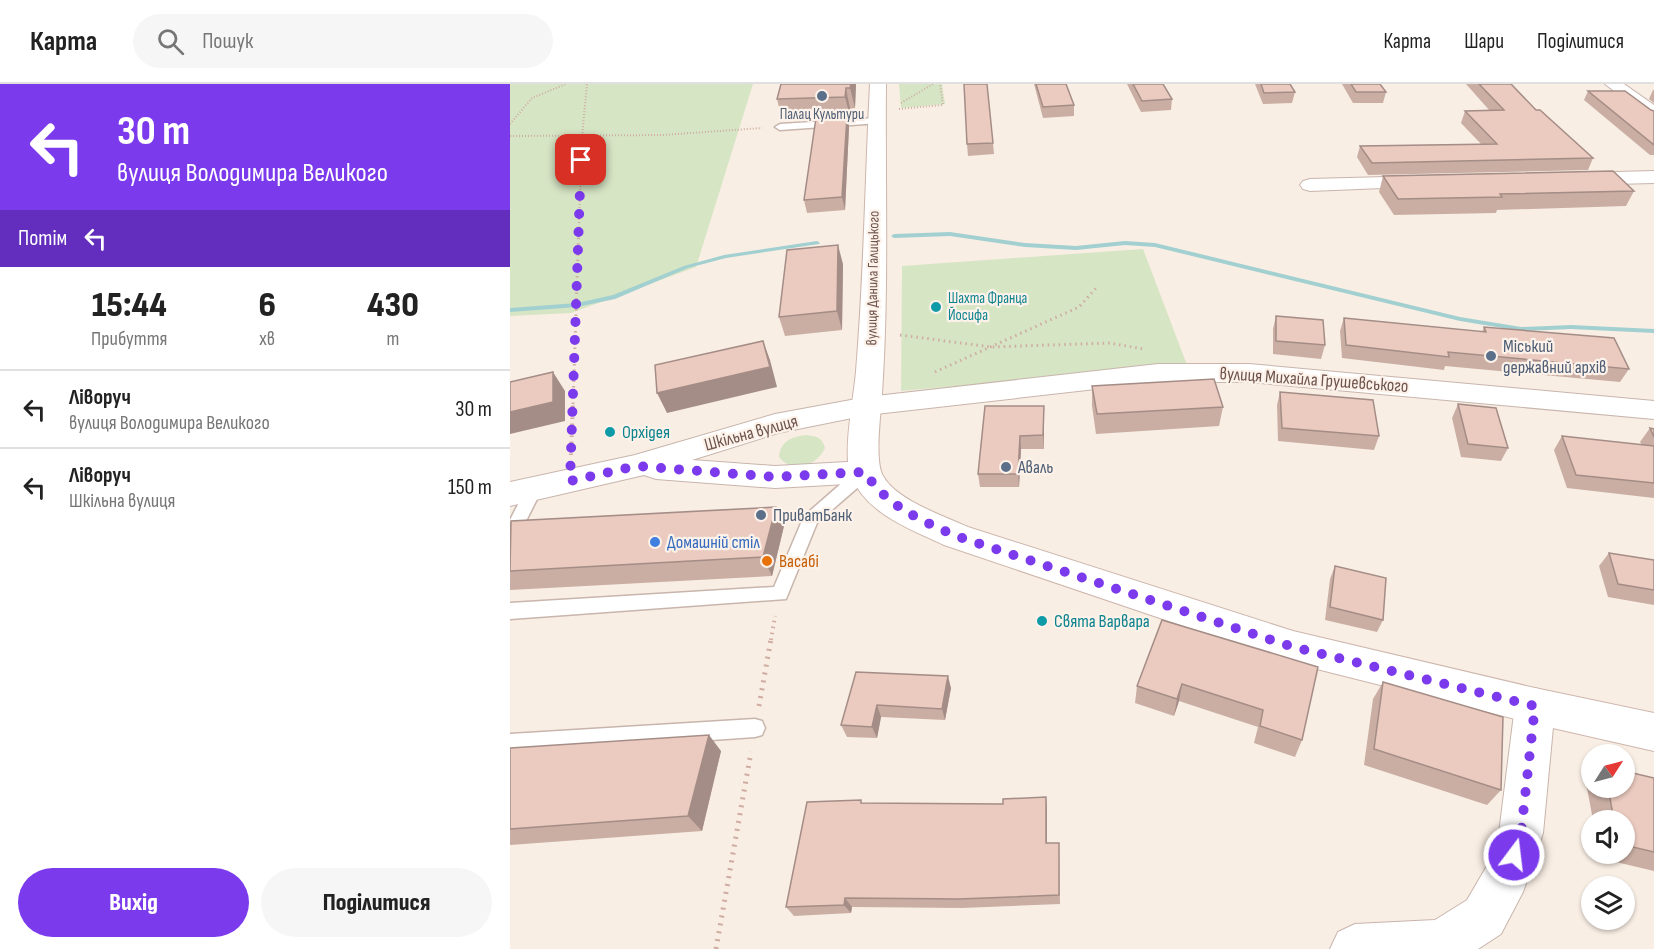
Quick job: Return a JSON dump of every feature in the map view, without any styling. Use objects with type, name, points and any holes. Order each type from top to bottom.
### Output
[{"type":"street","name":"вулиця Данила Галицького","points":[[865,472],[883,115],[878,84]]},
{"type":"street","points":[[1613,84],[1654,113]]},
{"type":"street","points":[[1559,179],[1654,177]]},
{"type":"street","points":[[1310,184],[1440,182]]},
{"type":"street","name":"вулиця Михайла Грушевського","points":[[867,406],[1158,373],[1249,373],[1654,410]]},
{"type":"street","name":"Шкільна вулиця","points":[[522,491],[636,466],[775,424],[867,406]]},
{"type":"street","name":"Шкільна вулиця","points":[[636,466],[775,477],[865,472]]},
{"type":"street","points":[[865,472],[873,485],[889,501],[921,520],[956,536],[1293,647],[1535,706],[1654,732]]},
{"type":"street","points":[[1355,949],[1441,944],[1485,917],[1507,876],[1521,833],[1535,706]]},
{"type":"lane","points":[[780,127],[883,115]]},
{"type":"lane","points":[[510,611],[780,594],[810,520],[865,472]]},
{"type":"lane","points":[[510,536],[522,491]]},
{"type":"lane","points":[[510,744],[755,728]]},
{"type":"path","points":[[510,124],[532,98],[566,84]]},
{"type":"path","points":[[570,481],[582,137],[587,84]]},
{"type":"path","points":[[899,105],[933,84]]},
{"type":"path","points":[[883,115],[943,105],[940,84]]},
{"type":"path","points":[[510,136],[663,135],[780,127]]},
{"type":"path","points":[[930,375],[1079,307],[1097,287]]},
{"type":"path","points":[[891,334],[991,347]]},
{"type":"path","points":[[716,949],[775,616]]},
{"type":"green space","points":[[510,84],[753,84],[696,267],[571,313],[510,316]]},
{"type":"green space","points":[[899,84],[942,84],[945,104],[901,108]]},
{"type":"green space","points":[[1143,249],[1187,365],[901,391],[902,266]]},
{"type":"green space","points":[[806,435],[818,438],[824,444],[825,448],[816,459],[804,466],[797,466],[784,462],[779,457],[784,444],[796,437]]},
{"type":"building","points":[[781,84],[851,84],[850,88],[846,88],[845,97],[777,99]]},
{"type":"building","points":[[964,84],[987,84],[993,143],[967,144]]},
{"type":"building","points":[[1036,84],[1066,84],[1074,105],[1043,107]]},
{"type":"building","points":[[1133,84],[1163,84],[1172,99],[1142,101]]},
{"type":"building","points":[[1261,84],[1290,84],[1295,92],[1264,93]]},
{"type":"building","points":[[1351,84],[1380,84],[1386,92],[1356,92]]},
{"type":"building","points":[[1479,84],[1511,84],[1536,110],[1540,110],[1593,158],[1372,163],[1360,146],[1497,144],[1465,111],[1504,110]]},
{"type":"building","points":[[1588,91],[1625,91],[1654,111],[1654,145]]},
{"type":"building","points":[[847,116],[842,197],[804,200],[816,118]]},
{"type":"building","points":[[1613,171],[1634,191],[1398,199],[1383,176]]},
{"type":"building","points":[[838,245],[837,311],[779,317],[787,250]]},
{"type":"building","points":[[1276,316],[1323,320],[1325,345],[1276,341]]},
{"type":"building","points":[[1344,318],[1486,332],[1484,327],[1614,338],[1629,369],[1448,352],[1449,357],[1346,345]]},
{"type":"building","points":[[763,341],[770,367],[657,393],[655,365]]},
{"type":"building","points":[[553,372],[553,402],[510,412],[510,382]]},
{"type":"building","points":[[1214,379],[1223,407],[1097,414],[1092,386]]},
{"type":"building","points":[[1280,392],[1373,400],[1379,436],[1282,428]]},
{"type":"building","points":[[1458,404],[1496,408],[1508,448],[1468,444]]},
{"type":"building","points":[[985,406],[1044,406],[1043,435],[1020,436],[1018,474],[978,474]]},
{"type":"building","points":[[1562,436],[1654,446],[1654,483],[1576,475]]},
{"type":"building","points":[[776,507],[763,557],[510,571],[511,521]]},
{"type":"building","points":[[1609,553],[1654,560],[1654,590],[1618,584]]},
{"type":"building","points":[[1335,566],[1386,578],[1383,620],[1330,607]]},
{"type":"building","points":[[1162,620],[1318,667],[1302,740],[1260,726],[1263,710],[1182,684],[1177,699],[1137,686]]},
{"type":"building","points":[[856,672],[948,676],[942,709],[877,705],[872,727],[841,725]]},
{"type":"building","points":[[1383,682],[1503,717],[1501,790],[1374,749]]},
{"type":"building","points":[[709,735],[688,816],[510,829],[510,748]]},
{"type":"building","points":[[1635,774],[1654,778],[1654,852],[1635,848],[1635,810],[1612,810],[1610,798],[1635,798]]},
{"type":"building","points":[[1046,797],[1046,843],[1059,843],[1059,895],[959,899],[845,898],[844,905],[786,907],[807,802],[861,800],[861,803],[1003,804],[1003,799]]},
{"type":"waterway","points":[[894,236],[950,234],[1025,245],[1076,248],[1125,243],[1155,245],[1460,319],[1521,329],[1571,327],[1654,331]]},
{"type":"waterway","points":[[510,310],[577,305],[615,297],[686,267],[726,256],[817,243]]},
{"type":"place","name":"Палац Культури","points":[[822,96]]},
{"type":"place","name":"Шахта Франца Йосифа","points":[[936,307]]},
{"type":"place","name":"Міський державний архів","points":[[1491,356]]},
{"type":"place","name":"Орхідея","points":[[610,432]]},
{"type":"place","name":"Аваль","points":[[1006,467]]},
{"type":"place","name":"ПриватБанк","points":[[761,515]]},
{"type":"place","name":"Домашній стіл","points":[[655,542]]},
{"type":"place","name":"Васабі","points":[[767,561]]},
{"type":"place","name":"Свята Варвара","points":[[1042,621]]},
{"type":"route","points":[[581,160],[570,481],[636,466],[775,477],[814,477],[865,472],[873,485],[889,501],[921,520],[956,536],[1293,647],[1535,706],[1521,833],[1514,855]]}]
